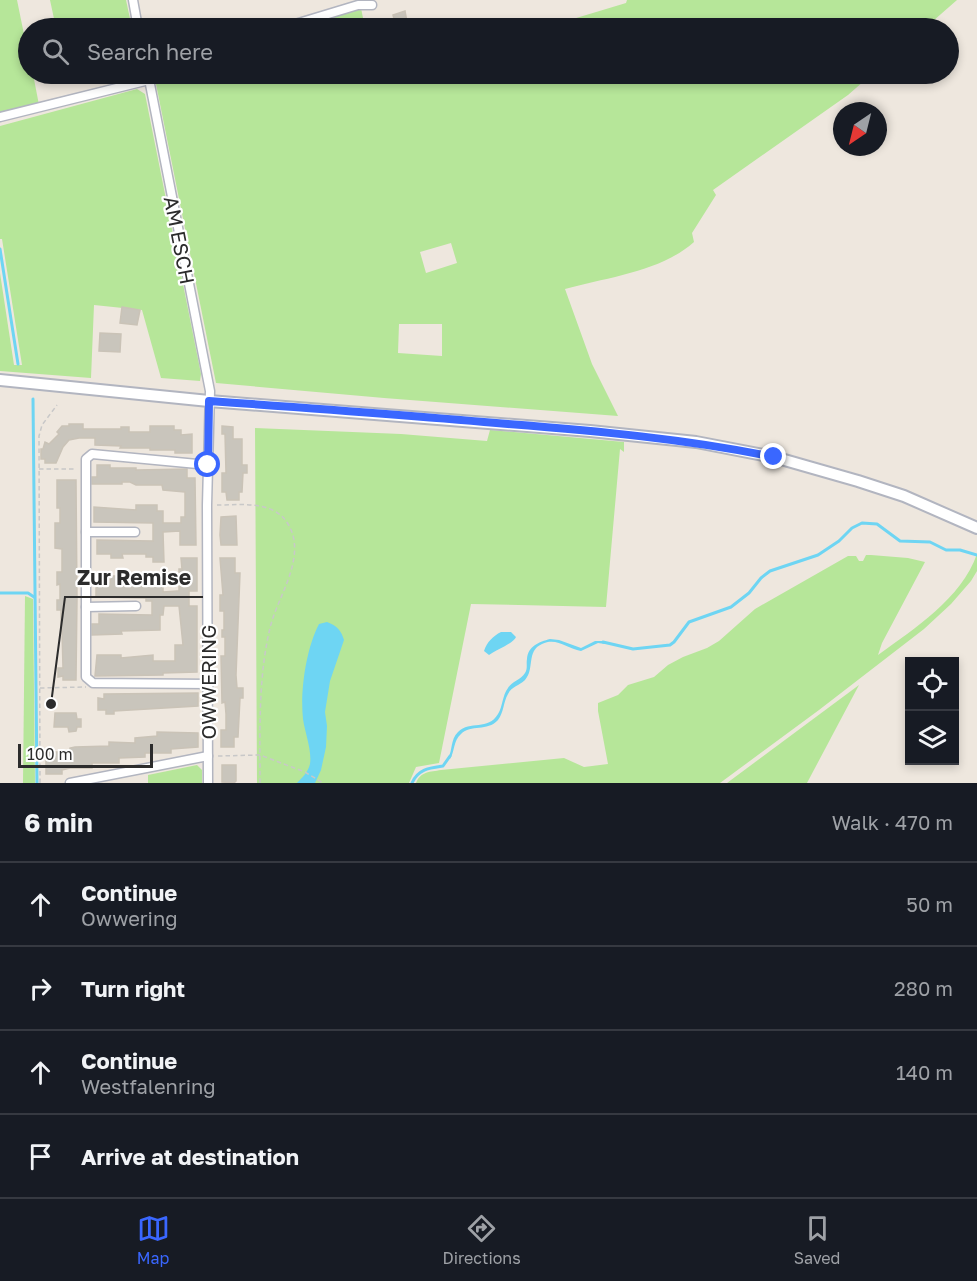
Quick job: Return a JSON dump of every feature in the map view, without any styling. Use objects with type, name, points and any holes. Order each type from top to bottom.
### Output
[{"type":"street","points":[[133,0],[136,18]]},
{"type":"street","points":[[315,18],[358,5],[372,5]]},
{"type":"street","name":"AM ESCH","points":[[0,117],[119,84]]},
{"type":"street","name":"AM ESCH","points":[[150,84],[210,391],[209,401]]},
{"type":"street","points":[[0,380],[209,401],[591,431],[696,442],[774,457],[847,477],[904,496],[977,528]]},
{"type":"street","name":"OWWERING","points":[[208,783],[209,401]]},
{"type":"street","points":[[208,465],[92,454],[86,459],[86,677],[93,683],[209,684]]},
{"type":"street","points":[[86,532],[135,532]]},
{"type":"street","points":[[86,607],[136,606]]},
{"type":"street","points":[[70,783],[113,779],[208,756]]},
{"type":"path","points":[[40,783],[38,470],[40,430],[57,405]]},
{"type":"path","points":[[38,470],[86,469]]},
{"type":"path","points":[[207,505],[256,505],[280,515],[288,523],[292,534],[294,552],[292,566],[270,628],[266,655],[262,694],[260,783]]},
{"type":"path","points":[[39,688],[84,688],[93,683]]},
{"type":"path","points":[[208,756],[260,755],[305,772],[323,783]]},
{"type":"green space","points":[[0,0],[17,0],[21,18],[18,18],[18,84],[35,84],[39,105],[0,114]]},
{"type":"green space","points":[[50,0],[126,0],[130,18],[54,18]]},
{"type":"green space","points":[[627,0],[957,0],[936,18],[576,18],[626,3]]},
{"type":"green space","points":[[361,8],[363,18],[328,18]]},
{"type":"green space","points":[[156,84],[861,84],[713,190],[716,195],[692,233],[694,242],[680,252],[650,267],[565,289],[592,364],[618,416],[216,383]],"holes":[[[451,243],[457,263],[426,273],[420,252]],[[399,324],[442,324],[442,356],[398,353]]]},
{"type":"green space","points":[[137,89],[145,94],[201,374],[200,381],[161,378],[142,310],[94,305],[91,378],[0,371],[0,273],[14,365],[22,365],[2,239],[0,239],[0,126]]},
{"type":"green space","points":[[255,428],[401,434],[487,441],[490,430],[624,442],[624,452],[620,449],[606,607],[471,604],[439,763],[416,767],[409,783],[257,783]]},
{"type":"green space","points":[[977,554],[977,571],[971,581],[951,604],[924,629],[720,783],[416,783],[423,774],[441,770],[564,758],[584,767],[608,764],[598,703],[618,695],[628,685],[654,677],[668,665],[719,641],[755,609],[848,556],[856,556],[859,561],[863,561],[866,555],[871,555],[925,562],[882,643],[878,655],[921,623],[948,599],[970,570]]},
{"type":"green space","points":[[25,596],[33,599],[35,783],[23,783]]},
{"type":"green space","points":[[859,685],[807,783],[727,783]]},
{"type":"green space","points":[[197,765],[202,770],[202,783],[148,783],[148,775]]},
{"type":"water","points":[[327,622],[338,629],[344,640],[330,681],[325,712],[326,747],[321,770],[315,783],[297,783],[310,764],[302,708],[305,670],[314,634],[319,624]]},
{"type":"water","points":[[501,632],[511,632],[516,637],[489,655],[484,651],[487,645]]},
{"type":"water","points":[[550,639],[581,648],[595,641],[606,641],[605,644],[598,643],[581,651],[552,642],[537,647],[532,656],[528,676],[510,691],[498,720],[489,726],[469,729],[461,734],[450,759],[448,758],[458,732],[463,728],[484,724],[494,719],[500,711],[508,688],[525,673],[529,651],[538,643]]},
{"type":"building","points":[[405,11],[406,18],[394,18],[393,15]]},
{"type":"building","points":[[122,307],[140,310],[137,325],[120,323]]},
{"type":"building","points":[[100,333],[121,334],[120,352],[99,351]]},
{"type":"building","points":[[69,424],[83,424],[83,429],[129,427],[129,432],[150,432],[150,426],[174,426],[174,430],[181,430],[181,435],[192,434],[192,453],[95,445],[95,438],[79,438],[69,440],[56,463],[45,463],[45,459],[41,459],[41,449],[45,442],[49,444],[59,434],[57,432],[62,426],[69,426]]},
{"type":"building","points":[[222,426],[233,427],[233,439],[242,439],[242,465],[247,465],[247,473],[243,473],[239,500],[227,500],[226,492],[222,492],[222,473],[226,473],[225,434],[222,434]]},
{"type":"building","points":[[97,465],[110,465],[110,468],[136,468],[136,470],[187,469],[187,478],[195,478],[196,545],[180,545],[180,531],[163,532],[164,562],[153,562],[153,557],[146,557],[146,554],[122,554],[123,558],[111,558],[111,554],[97,554],[97,540],[153,541],[153,523],[94,522],[94,507],[136,510],[136,505],[157,505],[157,511],[163,511],[163,523],[181,523],[181,517],[185,517],[185,492],[163,490],[162,485],[136,485],[130,482],[92,484],[92,477],[97,477]]},
{"type":"building","points":[[57,480],[76,480],[76,680],[63,680],[63,676],[58,677],[58,668],[63,668],[61,610],[57,610],[57,600],[60,600],[60,584],[57,585],[57,572],[62,572],[62,549],[55,548],[55,523],[60,523],[60,508],[57,508]]},
{"type":"building","points":[[236,516],[237,545],[221,545],[221,517]]},
{"type":"building","points":[[181,558],[197,558],[197,591],[189,591],[189,606],[197,606],[197,672],[95,676],[97,655],[121,655],[121,658],[153,655],[153,661],[175,661],[175,645],[183,645],[179,606],[164,606],[163,615],[160,615],[160,630],[121,631],[122,634],[92,635],[92,624],[99,624],[99,614],[152,615],[152,601],[146,601],[146,598],[96,597],[96,583],[110,583],[110,576],[120,576],[120,581],[158,582],[158,585],[163,585],[163,592],[179,591]]},
{"type":"building","points":[[220,558],[235,558],[235,573],[240,573],[236,675],[237,688],[243,688],[243,698],[240,698],[238,737],[234,737],[234,747],[221,747],[221,730],[226,730],[226,714],[225,702],[222,703],[221,656],[225,656],[225,637],[222,637],[224,611],[220,611],[220,595],[223,595]]},
{"type":"building","points":[[198,693],[198,706],[114,711],[114,714],[106,714],[106,710],[98,710],[98,698],[104,699],[104,694]]},
{"type":"building","points":[[55,713],[76,713],[77,719],[81,719],[81,727],[69,732],[68,727],[54,727]]},
{"type":"building","points":[[157,732],[198,733],[198,747],[171,749],[171,753],[145,753],[145,757],[119,758],[119,763],[92,763],[92,768],[70,768],[62,770],[62,774],[46,774],[46,752],[70,752],[70,748],[75,747],[109,746],[109,742],[135,743],[135,738],[157,736]]},
{"type":"building","points":[[222,765],[236,765],[234,783],[222,782]]},
{"type":"waterway","points":[[0,249],[18,364]]},
{"type":"waterway","points":[[33,399],[37,783]]},
{"type":"waterway","points":[[603,642],[633,649],[670,645],[689,622],[731,607],[749,593],[770,571],[818,555],[839,541],[852,528],[862,523],[877,524],[900,541],[930,542],[946,550],[960,550],[977,555]]},
{"type":"waterway","points":[[0,593],[28,593],[34,597]]},
{"type":"waterway","points":[[412,783],[421,772],[443,766],[450,756]]},
{"type":"place","name":"Zur Remise","points":[[51,704]]},
{"type":"route","points":[[208,465],[209,401],[400,414],[653,437],[696,442],[774,457]]}]
